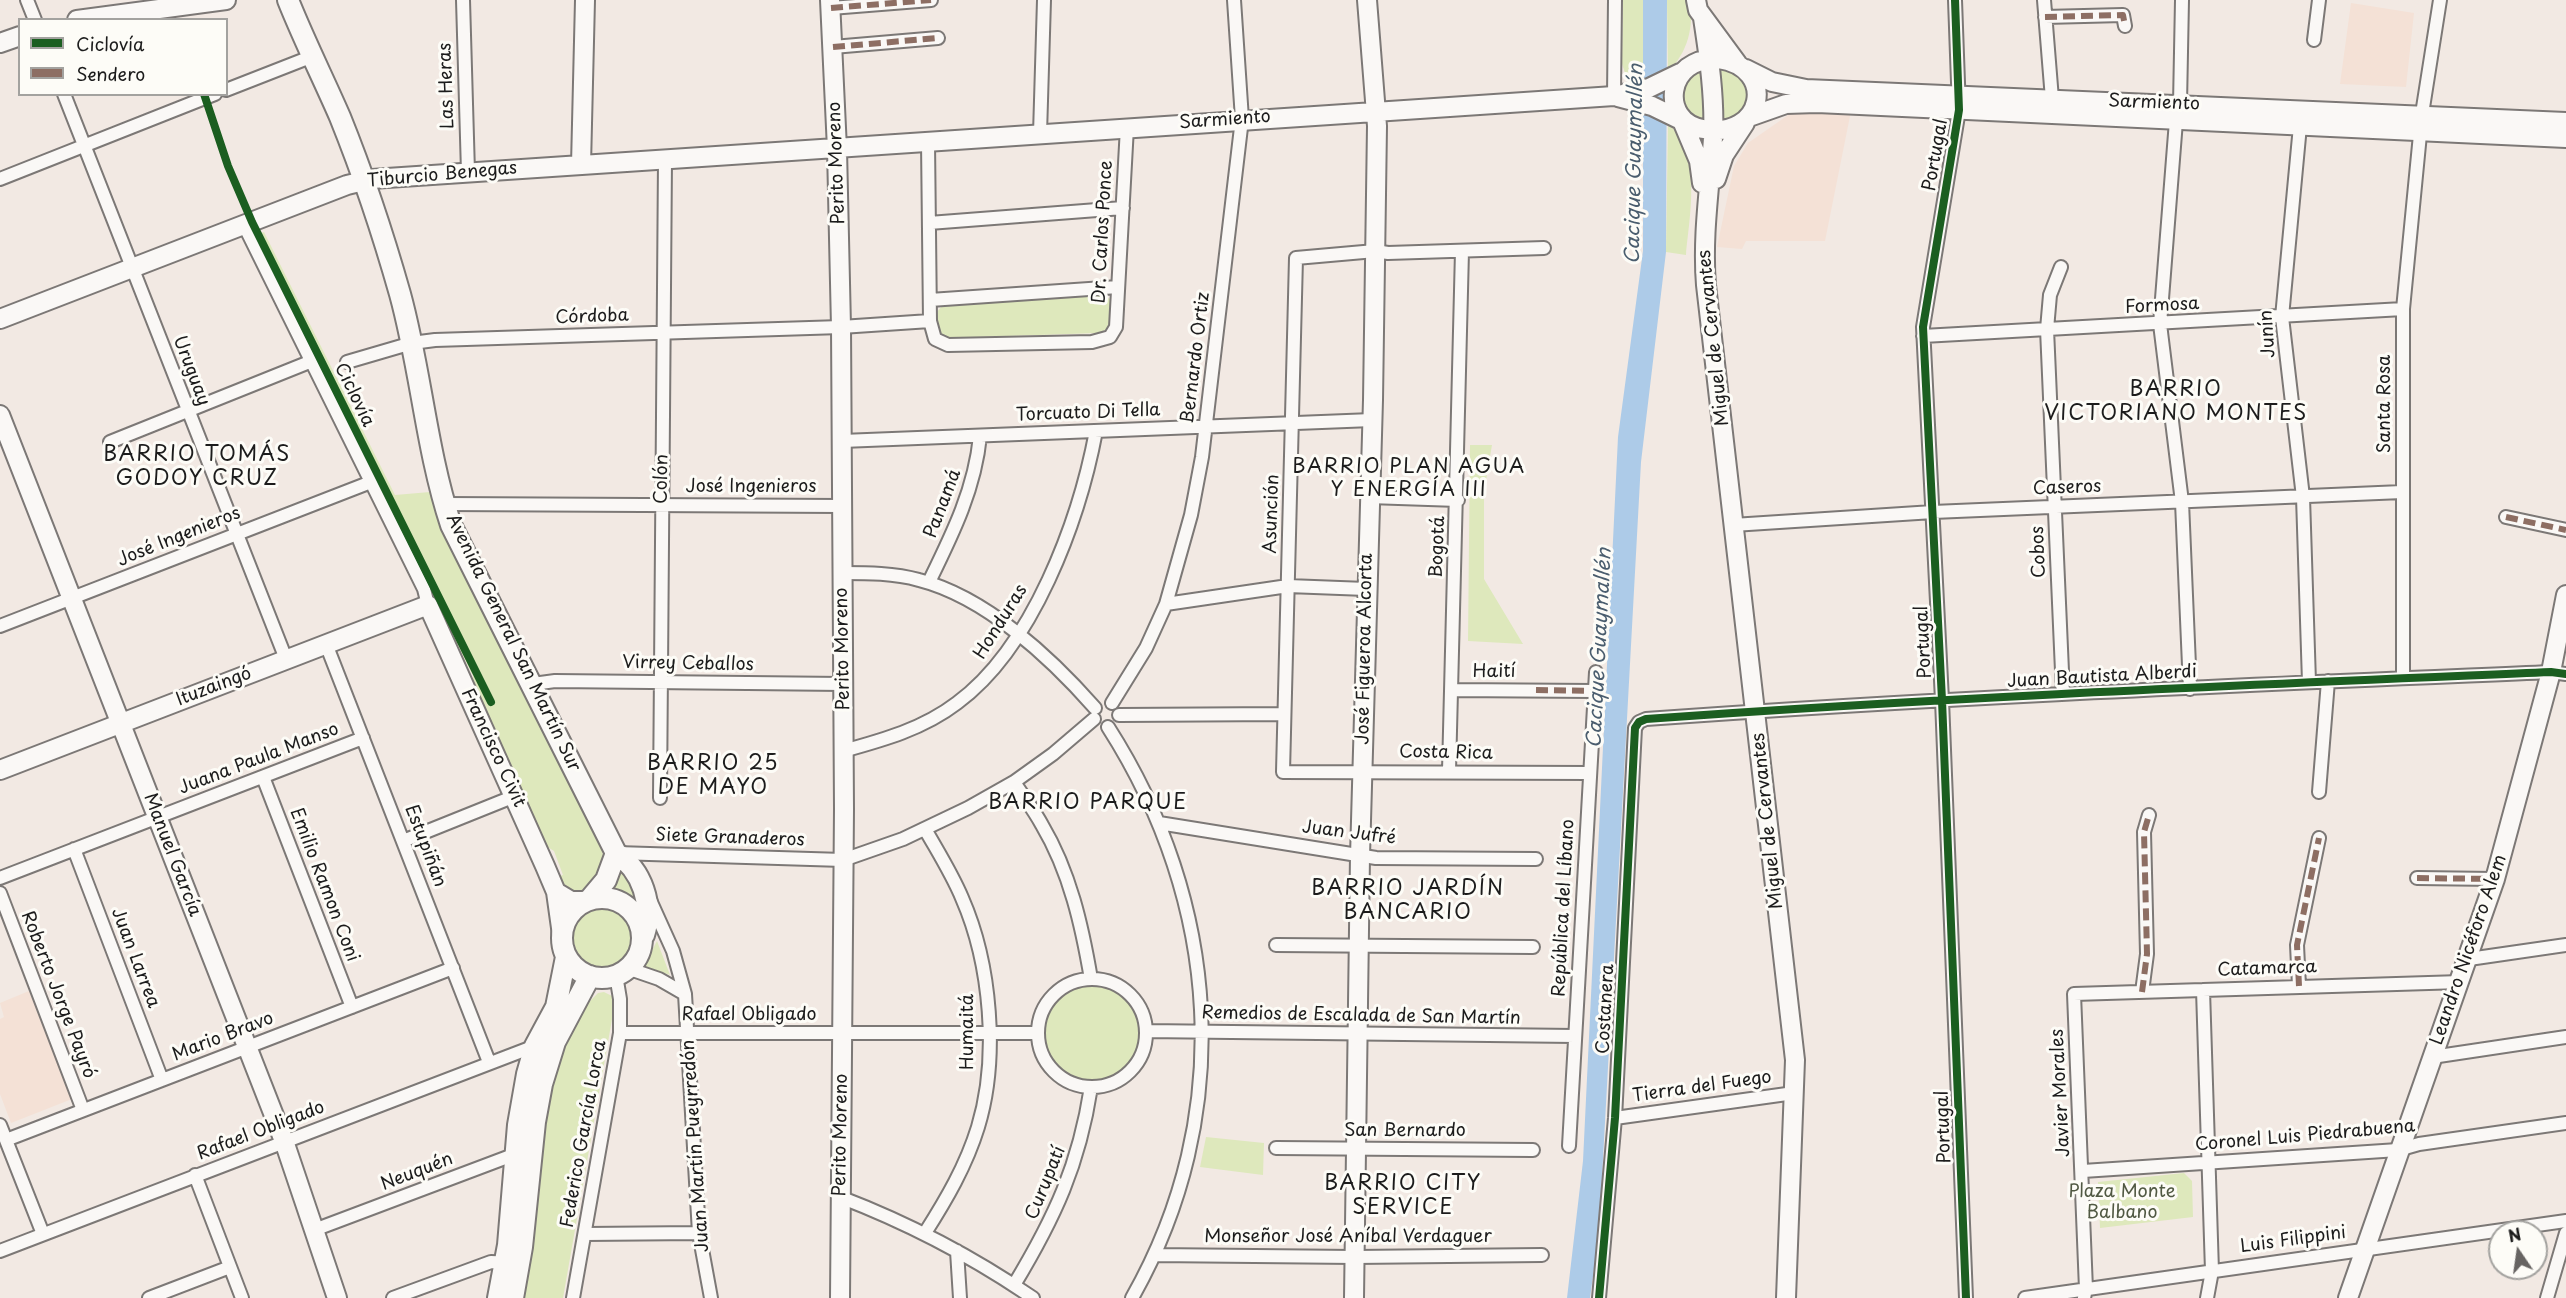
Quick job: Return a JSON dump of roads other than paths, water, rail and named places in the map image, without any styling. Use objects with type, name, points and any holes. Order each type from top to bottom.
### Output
[{"type":"main road","points":[[89,18],[175,3],[226,0]]},
{"type":"main road","name":"Avenida General San Martín Sur","points":[[288,0],[364,180],[387,250],[412,342],[425,422],[451,525],[533,684],[616,853]]},
{"type":"main road","points":[[581,165],[585,0]]},
{"type":"main road","name":"José Figueroa Alcorta","points":[[1354,1298],[1358,946],[1375,251],[1376,110],[1367,0]]},
{"type":"main road","name":"Miguel de Cervantes","points":[[1696,0],[1698,10],[1704,9]]},
{"type":"main road","name":"Perito Moreno","points":[[831,4],[837,148],[842,441],[843,860],[840,1298]]},
{"type":"main road","points":[[1679,118],[1674,89],[1677,74],[1696,44],[1704,9]]},
{"type":"main road","name":"Miguel de Cervantes","points":[[1704,9],[1713,130],[1705,265],[1795,1060],[1786,1298]]},
{"type":"main road","name":"Miguel de Cervantes","points":[[1704,9],[1742,66]]},
{"type":"main road","points":[[0,43],[18,37]]},
{"type":"main road","points":[[1709,59],[1742,66],[1752,77],[1757,95],[1748,119]]},
{"type":"main road","name":"Sarmiento","points":[[837,148],[1376,110],[1644,96],[1677,74],[1709,59]]},
{"type":"main road","name":"Sarmiento","points":[[1742,66],[1772,82],[1806,89],[1959,102],[2421,123],[2566,138]]},
{"type":"main road","points":[[1644,96],[1679,118],[1713,130]]},
{"type":"main road","name":"Sarmiento","points":[[1713,130],[1729,129],[1768,108],[1793,103],[2052,99],[2300,126],[2566,122]]},
{"type":"main road","name":"Miguel de Cervantes","points":[[1679,118],[1698,161],[1707,202]]},
{"type":"main road","name":"Miguel de Cervantes","points":[[1707,202],[1712,197],[1724,155],[1748,119]]},
{"type":"main road","name":"Tiburcio Benegas","points":[[0,319],[364,180],[837,148]]},
{"type":"main road","name":"Manuel García","points":[[0,415],[284,1141],[337,1298]]},
{"type":"main road","name":"Leandro Nicéforo Alem","points":[[2348,1298],[2398,1150],[2461,982],[2495,879],[2558,673],[2566,595]]},
{"type":"main road","name":"Ituzaingó","points":[[0,770],[428,605]]},
{"type":"main road","name":"Francisco Civit","points":[[428,605],[556,892],[567,957]]},
{"type":"main road","points":[[562,935],[571,913],[588,900],[606,880],[616,853]]},
{"type":"main road","name":"Juan Martín Pueyrredón","points":[[616,853],[628,863],[646,893]]},
{"type":"main road","points":[[556,892],[571,901],[612,899],[630,910],[639,925],[641,942]]},
{"type":"main road","points":[[567,957],[575,967],[590,976],[602,978],[621,971],[634,961],[648,913],[646,893]]},
{"type":"main road","points":[[513,1298],[512,1263],[524,1151],[524,1091],[536,1046],[556,1008],[567,957]]},
{"type":"main road","points":[[524,1151],[552,1052],[590,976]]},
{"type":"main road","points":[[498,1298],[512,1263]]},
{"type":"street","points":[[27,0],[34,18]]},
{"type":"street","name":"Las Heras","points":[[463,0],[468,172]]},
{"type":"street","points":[[831,4],[931,0]]},
{"type":"street","points":[[1040,134],[1044,0]]},
{"type":"street","name":"Bernardo Ortiz","points":[[1112,703],[1146,648],[1166,604],[1191,515],[1206,426],[1242,119],[1234,0]]},
{"type":"street","points":[[1614,96],[1615,0]]},
{"type":"street","name":"Portugal","points":[[1955,0],[1959,102],[1923,319],[1923,336],[1942,700],[1966,1298]]},
{"type":"street","points":[[2044,0],[2052,99]]},
{"type":"street","points":[[2182,0],[2178,112],[2160,324],[2182,502],[2190,688]]},
{"type":"street","points":[[2314,40],[2319,0]]},
{"type":"street","name":"Santa Rosa","points":[[2403,678],[2403,309],[2421,123],[2440,0]]},
{"type":"street","points":[[2045,17],[2124,15],[2125,26]]},
{"type":"street","points":[[833,47],[938,38]]},
{"type":"street","points":[[228,89],[313,56]]},
{"type":"street","name":"Uruguay","points":[[65,96],[286,659]]},
{"type":"street","points":[[0,179],[210,96]]},
{"type":"street","name":"Junín","points":[[2300,126],[2282,317],[2303,497],[2310,682]]},
{"type":"street","name":"Dr. Carlos Ponce","points":[[930,321],[935,339],[948,345],[1092,342],[1110,337],[1116,327],[1127,127]]},
{"type":"street","points":[[928,142],[930,321]]},
{"type":"street","name":"Colón","points":[[660,798],[665,160]]},
{"type":"street","points":[[929,223],[1123,208]]},
{"type":"street","points":[[244,225],[424,589],[428,605]]},
{"type":"street","points":[[1375,251],[1388,253],[1544,248]]},
{"type":"street","name":"Asunción","points":[[1283,772],[1296,258],[1375,251]]},
{"type":"street","name":"Bogotá","points":[[1449,771],[1458,500],[1462,251]]},
{"type":"street","name":"Cobos","points":[[2061,267],[2050,296],[2047,329],[2063,694]]},
{"type":"street","points":[[930,300],[1118,287]]},
{"type":"street","name":"Formosa","points":[[1923,336],[2403,309]]},
{"type":"street","name":"Córdoba","points":[[347,362],[412,342],[435,340],[841,327],[930,321]]},
{"type":"street","points":[[110,442],[312,361]]},
{"type":"street","name":"Torcuato Di Tella","points":[[842,441],[1371,420]]},
{"type":"street","name":"Honduras","points":[[843,751],[904,733],[946,711],[990,674],[1018,634],[1044,586],[1072,524],[1089,467],[1096,431]]},
{"type":"street","name":"Panamá","points":[[929,582],[963,511],[975,471],[980,436]]},
{"type":"street","name":"José Ingenieros","points":[[0,626],[371,482]]},
{"type":"street","name":"Caseros","points":[[1733,525],[1933,512],[2402,492]]},
{"type":"street","points":[[1369,497],[1458,500]]},
{"type":"street","name":"José Ingenieros","points":[[444,504],[842,506]]},
{"type":"street","points":[[2506,517],[2566,530]]},
{"type":"street","points":[[842,573],[894,575],[929,582],[970,602],[1018,634],[1056,664],[1094,714],[1099,725],[1108,727],[1115,723],[1119,714],[1112,703],[1104,702],[1094,714],[1053,754],[1014,782],[925,830],[843,860]]},
{"type":"street","points":[[1166,604],[1288,586],[1366,589]]},
{"type":"street","name":"Estupiñán","points":[[326,644],[489,1062]]},
{"type":"street","name":"República del Líbano","points":[[1569,1146],[1596,672]]},
{"type":"street","name":"Juan Bautista Alberdi","points":[[1639,722],[1646,719],[1756,711],[1942,700],[2328,681],[2558,673]]},
{"type":"street","name":"Virrey Ceballos","points":[[533,684],[555,681],[843,684]]},
{"type":"street","points":[[2319,792],[2328,681]]},
{"type":"street","name":"Haití","points":[[1451,690],[1595,691]]},
{"type":"street","points":[[1119,714],[1284,714]]},
{"type":"street","name":"Costanera","points":[[1599,1298],[1615,1118],[1635,728],[1639,722]]},
{"type":"street","points":[[1108,727],[1133,768],[1159,823],[1180,880],[1194,936],[1199,979],[1201,1032],[1198,1092],[1191,1135],[1178,1188],[1154,1255],[1132,1298]]},
{"type":"street","name":"Juana Paula Manso","points":[[0,878],[363,738]]},
{"type":"street","name":"Costa Rica","points":[[1283,772],[1590,772]]},
{"type":"street","name":"Emilio Ramon Coni","points":[[263,777],[351,1007]]},
{"type":"street","points":[[1014,782],[1042,823],[1062,866],[1080,920],[1091,979]]},
{"type":"street","points":[[403,841],[515,796]]},
{"type":"street","points":[[2142,992],[2147,954],[2144,832],[2149,814]]},
{"type":"street","name":"Juan Jufré","points":[[1159,823],[1376,858],[1536,859]]},
{"type":"street","name":"Humaitá","points":[[925,830],[962,896],[974,929],[985,980],[989,1033],[986,1087],[979,1125],[960,1174],[925,1233]]},
{"type":"street","points":[[2299,986],[2297,945],[2319,838]]},
{"type":"street","name":"Juan Larrea","points":[[74,849],[162,1080]]},
{"type":"street","name":"Siete Granaderos","points":[[616,853],[843,860]]},
{"type":"street","points":[[2417,878],[2495,879]]},
{"type":"street","name":"Roberto Jorge Payró","points":[[0,893],[83,1110]]},
{"type":"street","name":"Juan Martín Pueyrredón","points":[[646,893],[670,944],[685,994],[699,1233],[711,1298]]},
{"type":"street","points":[[1276,945],[1533,946]]},
{"type":"street","points":[[2469,959],[2566,945]]},
{"type":"street","name":"Mario Bravo","points":[[6,1140],[453,968]]},
{"type":"street","points":[[621,971],[660,978],[685,994]]},
{"type":"street","name":"Federico García Lorca","points":[[573,1298],[620,1033],[621,971]]},
{"type":"street","points":[[1091,979],[1105,981],[1129,994],[1141,1011],[1146,1031],[1143,1048],[1136,1064],[1108,1084],[1091,1087],[1075,1084],[1054,1071],[1040,1050],[1038,1033],[1040,1017],[1048,1002],[1060,990],[1075,982],[1091,979]]},
{"type":"street","name":"Catamarca","points":[[2074,994],[2461,982]]},
{"type":"street","points":[[2203,990],[2212,1270],[2207,1298]]},
{"type":"street","name":"Javier Morales","points":[[2074,994],[2083,1171],[2085,1293]]},
{"type":"street","name":"Remedios de Escalada de San Martín","points":[[1146,1031],[1575,1036]]},
{"type":"street","name":"Rafael Obligado","points":[[620,1033],[842,1033]]},
{"type":"street","points":[[842,1033],[1038,1033]]},
{"type":"street","points":[[2432,1057],[2566,1037]]},
{"type":"street","name":"Rafael Obligado","points":[[0,1251],[489,1062],[536,1046]]},
{"type":"street","name":"Curupatí","points":[[1014,1285],[1046,1232],[1065,1189],[1083,1136],[1091,1087]]},
{"type":"street","name":"Tierra del Fuego","points":[[1615,1118],[1794,1092]]},
{"type":"street","name":"Coronel Luis Piedrabuena","points":[[2083,1171],[2398,1150],[2419,1144],[2566,1123]]},
{"type":"street","points":[[0,1125],[43,1234]]},
{"type":"street","name":"San Bernardo","points":[[1276,1148],[1533,1150]]},
{"type":"street","name":"Neuquén","points":[[314,1230],[524,1151]]},
{"type":"street","points":[[195,1175],[242,1298]]},
{"type":"street","points":[[840,1197],[925,1233],[1034,1298]]},
{"type":"street","name":"Luis Filippini","points":[[2025,1298],[2085,1293],[2212,1270],[2566,1221]]},
{"type":"street","points":[[585,1234],[699,1233]]},
{"type":"street","points":[[2547,1298],[2566,1233]]},
{"type":"street","points":[[957,1251],[960,1298]]},
{"type":"street","name":"Monseñor José Aníbal Verdaguer","points":[[1154,1255],[1355,1257],[1542,1255]]},
{"type":"street","points":[[393,1298],[491,1262],[512,1263]]},
{"type":"street","points":[[154,1297],[230,1267]]},
{"type":"water","points":[[1643,0],[1667,0],[1666,252],[1641,462],[1599,1232],[1590,1298],[1567,1298],[1583,1161],[1618,437],[1643,251]]},
{"type":"district","name":"BARRIO VICTORIANO MONTES","points":[[2176,402]]},
{"type":"district","name":"BARRIO TOMÁS GODOY CRUZ","points":[[197,467]]},
{"type":"district","name":"BARRIO PLAN AGUA Y ENERGÍA III","points":[[1409,478]]},
{"type":"district","name":"BARRIO 25 DE MAYO","points":[[713,776]]},
{"type":"district","name":"BARRIO PARQUE","points":[[1088,803]]},
{"type":"district","name":"BARRIO JARDÍN BANCARIO","points":[[1408,901]]},
{"type":"district","name":"BARRIO CITY SERVICE","points":[[1403,1196]]},
{"type":"water label","name":"Cacique Guaymallén","points":[[1635,164]]},
{"type":"water label","name":"Cacique Guaymallén","points":[[1600,648]]},
{"type":"park label","name":"Plaza Monte Balbano","points":[[2122,1202]]}]
